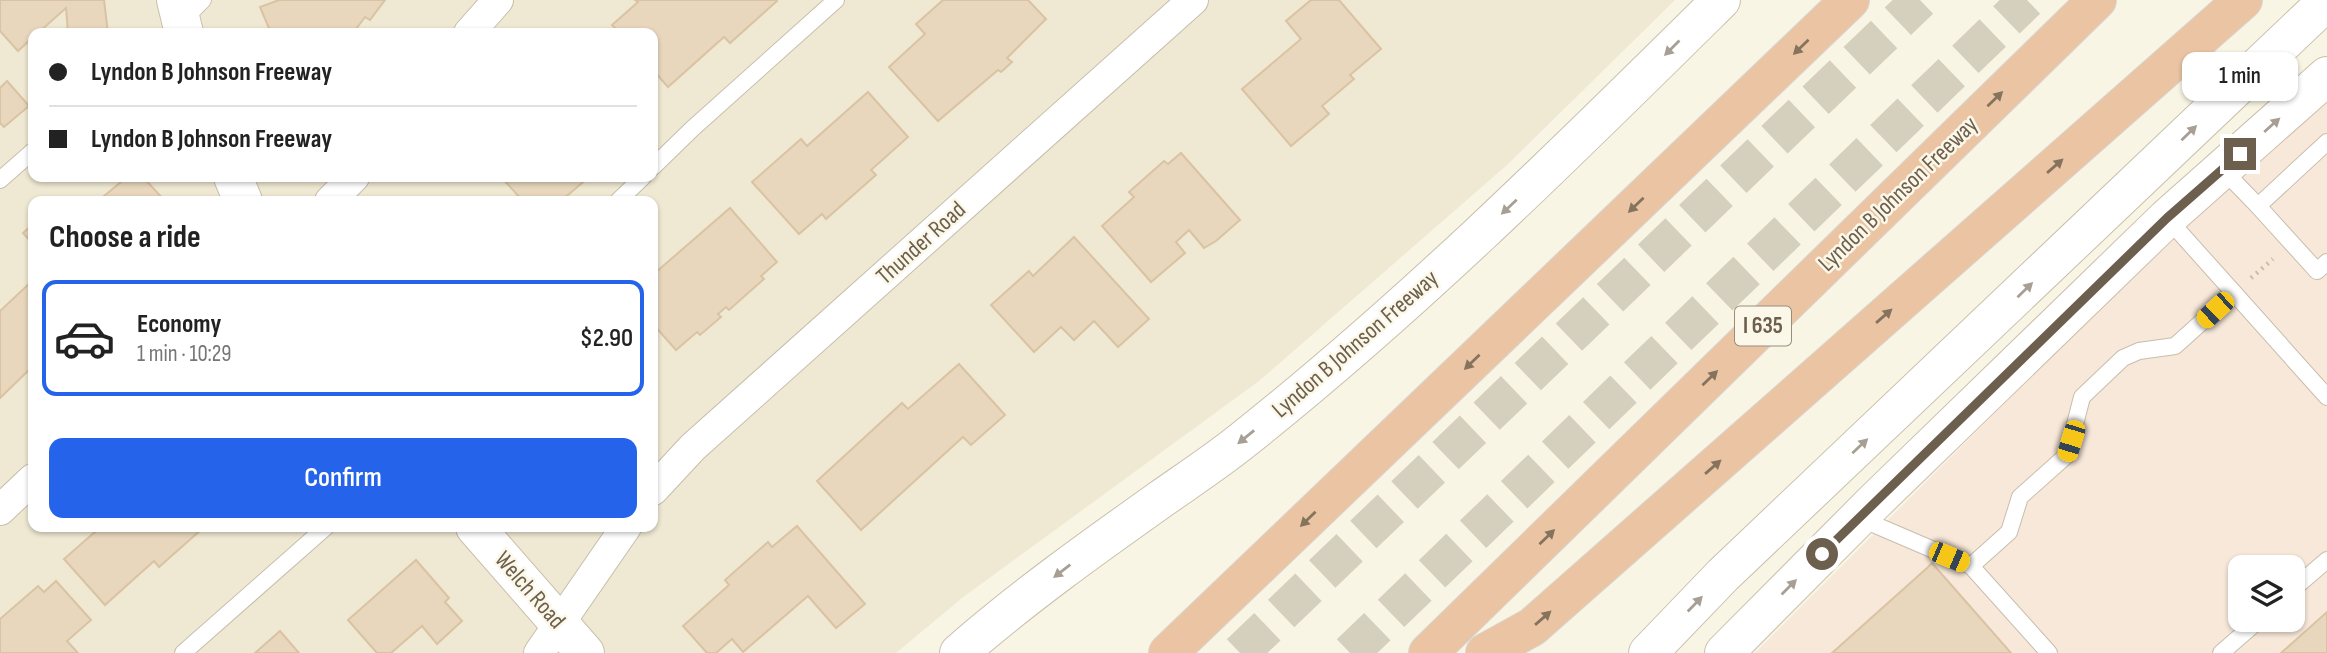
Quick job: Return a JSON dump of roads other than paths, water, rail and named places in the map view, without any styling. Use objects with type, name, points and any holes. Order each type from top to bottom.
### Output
[{"type":"highway","points":[[1170,649],[1850,0]]},
{"type":"highway","name":"Lyndon B Johnson Freeway","points":[[1428,653],[2097,0]]},
{"type":"highway","points":[[1485,653],[1532,628],[2243,0]]},
{"type":"main road","name":"Lyndon B Johnson Freeway","points":[[959,653],[1075,561],[1241,442],[1395,314],[1557,162],[1721,0]]},
{"type":"main road","points":[[1648,653],[1723,575],[2327,1]]},
{"type":"main road","points":[[1731,650],[1859,518],[2167,218],[2327,76]]},
{"type":"main road","name":"Welch Road","points":[[478,532],[549,638],[585,653]]},
{"type":"street","points":[[473,28],[498,0]]},
{"type":"street","name":"Thunder Road","points":[[658,486],[693,447],[1193,0]]},
{"type":"street","points":[[335,196],[349,182]]},
{"type":"street","points":[[0,510],[28,484]]},
{"type":"street","points":[[549,638],[623,532]]},
{"type":"lane","points":[[658,162],[836,0]]},
{"type":"lane","points":[[2258,206],[2327,142]]},
{"type":"lane","points":[[0,180],[28,155]]},
{"type":"lane","points":[[2222,169],[2317,271],[2327,262]]},
{"type":"lane","points":[[623,196],[638,182]]},
{"type":"lane","points":[[2167,218],[2327,397]]},
{"type":"lane","points":[[1971,566],[2010,532],[2020,497],[2067,455],[2082,397],[2123,358],[2140,351],[2175,346],[2234,293]]},
{"type":"lane","points":[[1859,518],[1971,566],[2049,653]]},
{"type":"lane","points":[[183,653],[320,532]]},
{"type":"lane","points":[[2305,579],[2327,560]]},
{"type":"lane","points":[[2221,653],[2245,632]]},
{"type":"tunnel","points":[[1240,653],[1920,0]]},
{"type":"tunnel","points":[[1350,653],[2027,0]]}]
